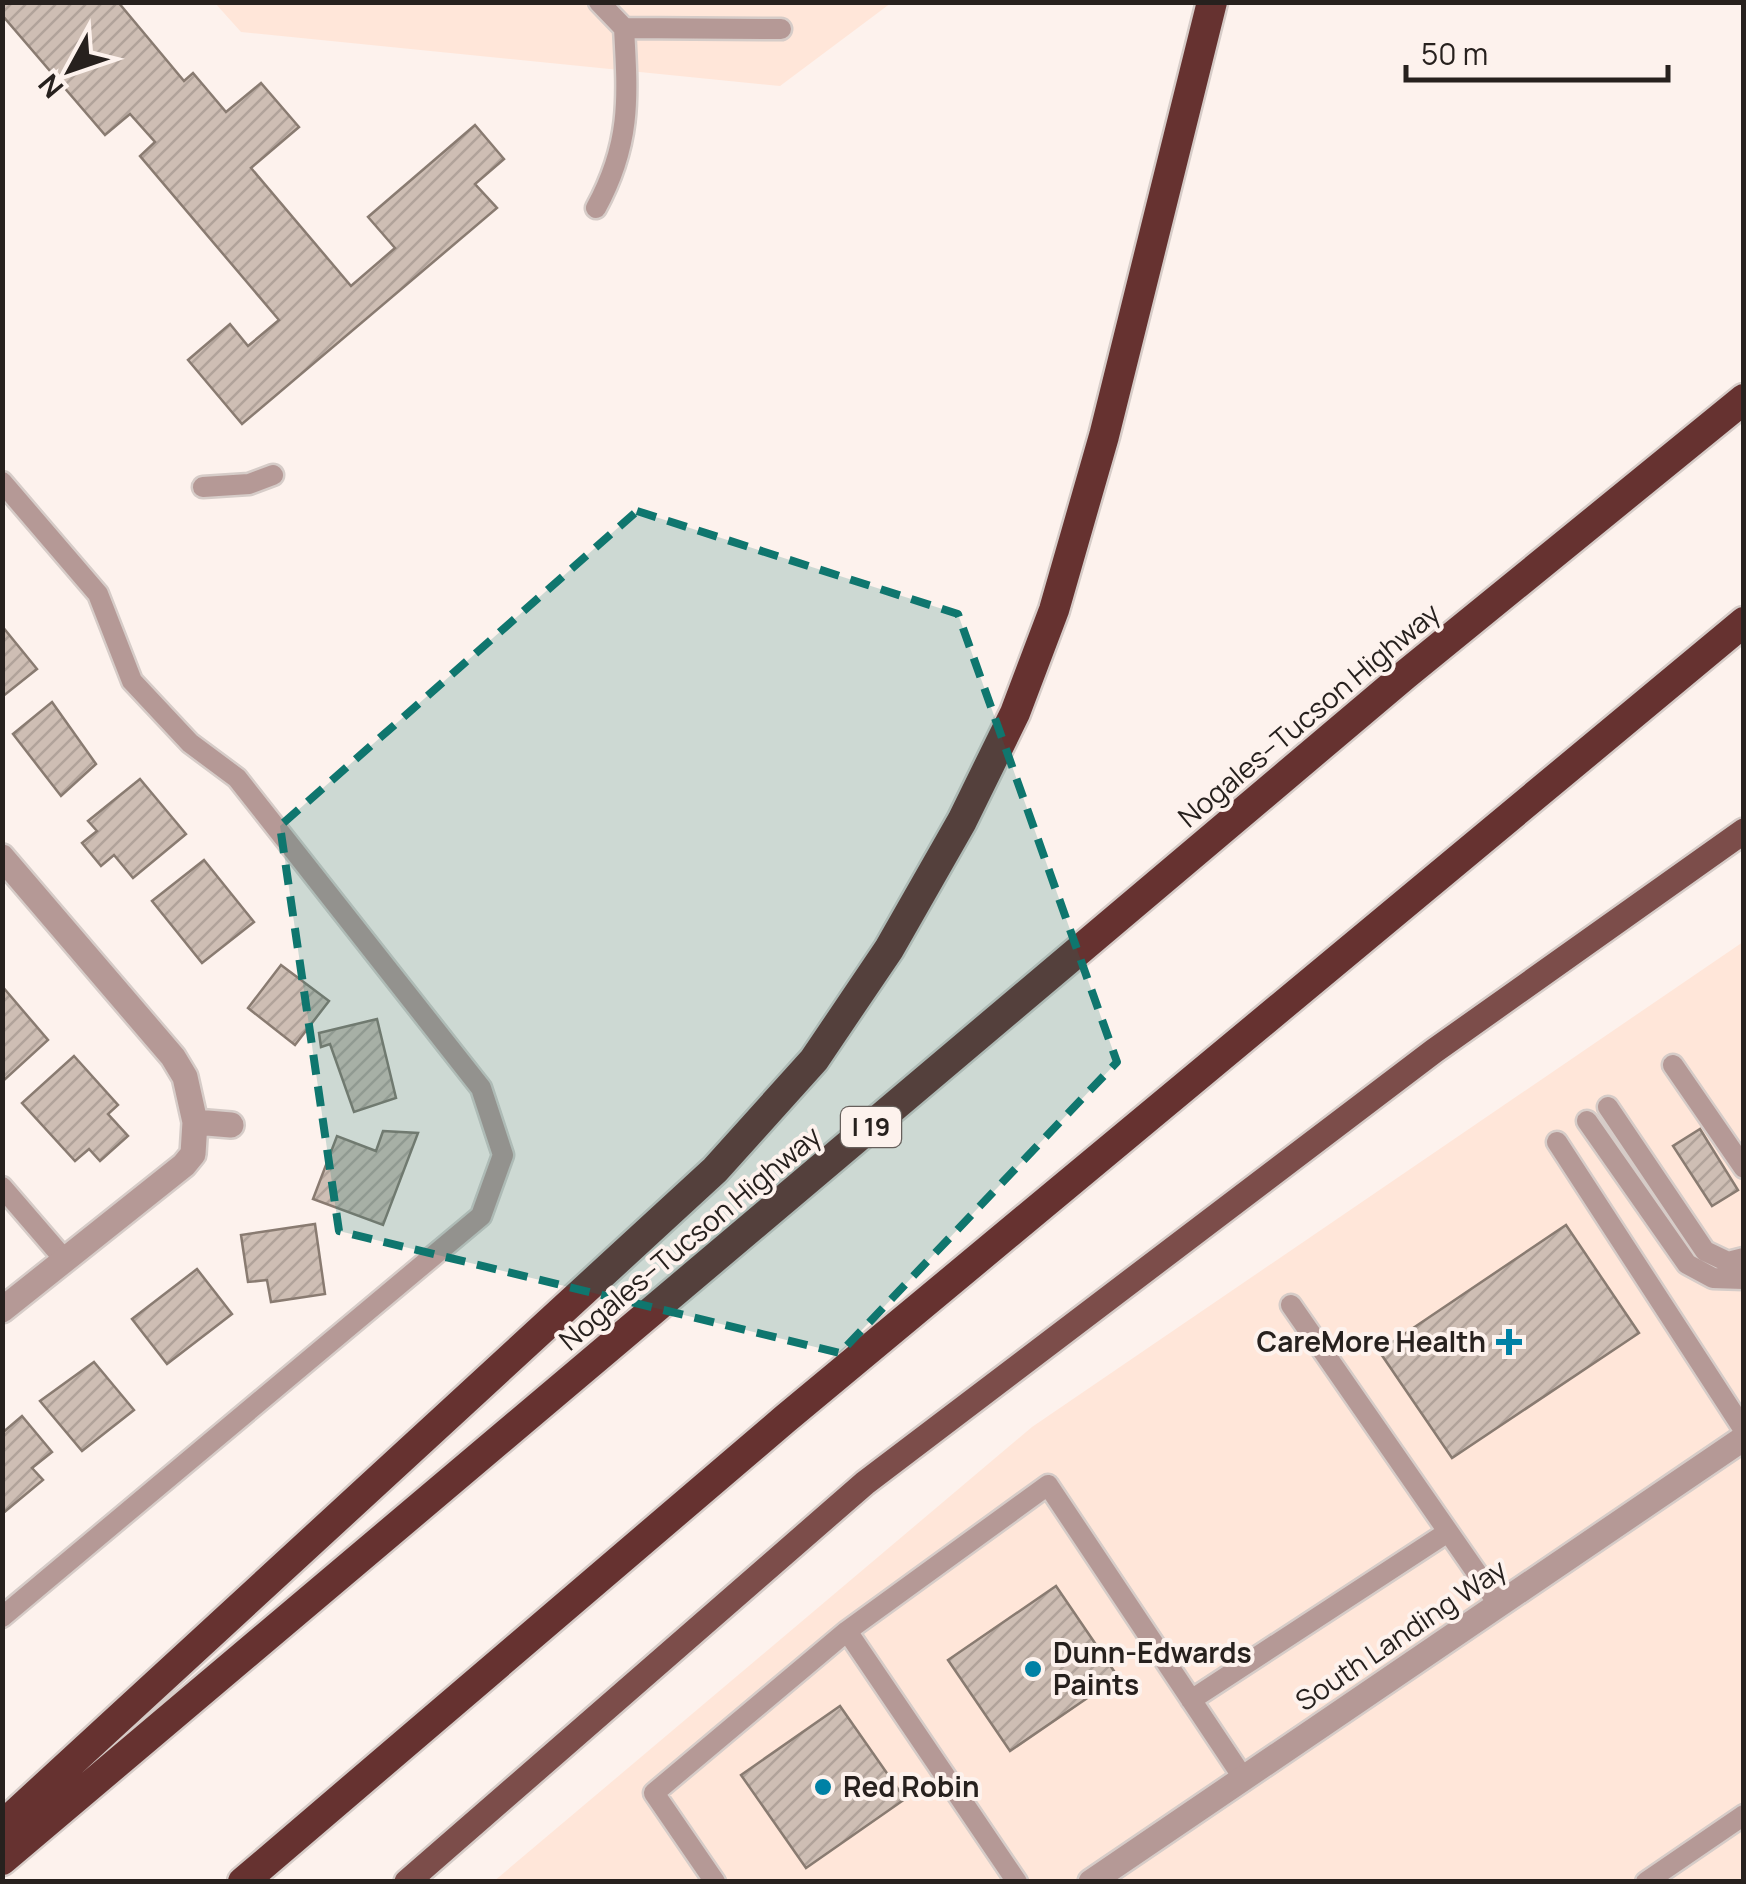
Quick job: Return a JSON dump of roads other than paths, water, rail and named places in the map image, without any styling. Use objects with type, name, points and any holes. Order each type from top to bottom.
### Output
[{"type":"highway","points":[[2,1826],[715,1170],[814,1060],[889,949],[962,821],[1008,729],[1054,610],[1104,436],[1212,2]]},
{"type":"highway","name":"Nogales–Tucson Highway","points":[[2,1860],[1405,676],[1744,399]]},
{"type":"highway","points":[[242,1882],[785,1418],[1744,622]]},
{"type":"main road","points":[[407,1882],[865,1483],[1434,1051],[1744,831]]},
{"type":"street","points":[[2,857],[173,1057],[185,1077],[195,1122],[192,1154],[184,1165],[2,1310]]},
{"type":"street","points":[[195,1122],[231,1125]]},
{"type":"street","name":"South Landing Way","points":[[1091,1882],[1744,1438]]},
{"type":"lane","points":[[596,208],[618,169],[628,120],[624,28],[599,2]]},
{"type":"lane","points":[[624,28],[781,29]]},
{"type":"lane","points":[[203,487],[249,484],[273,475]]},
{"type":"lane","points":[[2,482],[98,594],[132,681],[190,743],[237,778],[481,1088],[503,1155],[481,1216],[2,1617]]},
{"type":"lane","points":[[1673,1065],[1744,1168]]},
{"type":"lane","points":[[1608,1107],[1705,1251],[1728,1262],[1744,1258]]},
{"type":"lane","points":[[1587,1121],[1687,1264],[1712,1278],[1744,1278]]},
{"type":"lane","points":[[1557,1142],[1744,1430]]},
{"type":"lane","points":[[2,1187],[64,1259]]},
{"type":"lane","points":[[1291,1305],[1498,1605]]},
{"type":"lane","points":[[715,1882],[654,1793],[847,1631],[1048,1485],[1244,1779]]},
{"type":"lane","points":[[1192,1700],[1448,1532]]},
{"type":"lane","points":[[847,1631],[1017,1882]]},
{"type":"lane","points":[[1646,1882],[1744,1814]]},
{"type":"place","name":"CareMore Health","points":[[1509,1342]]},
{"type":"place","name":"Dunn-Edwards Paints","points":[[1033,1669]]},
{"type":"place","name":"Red Robin","points":[[823,1787]]}]
